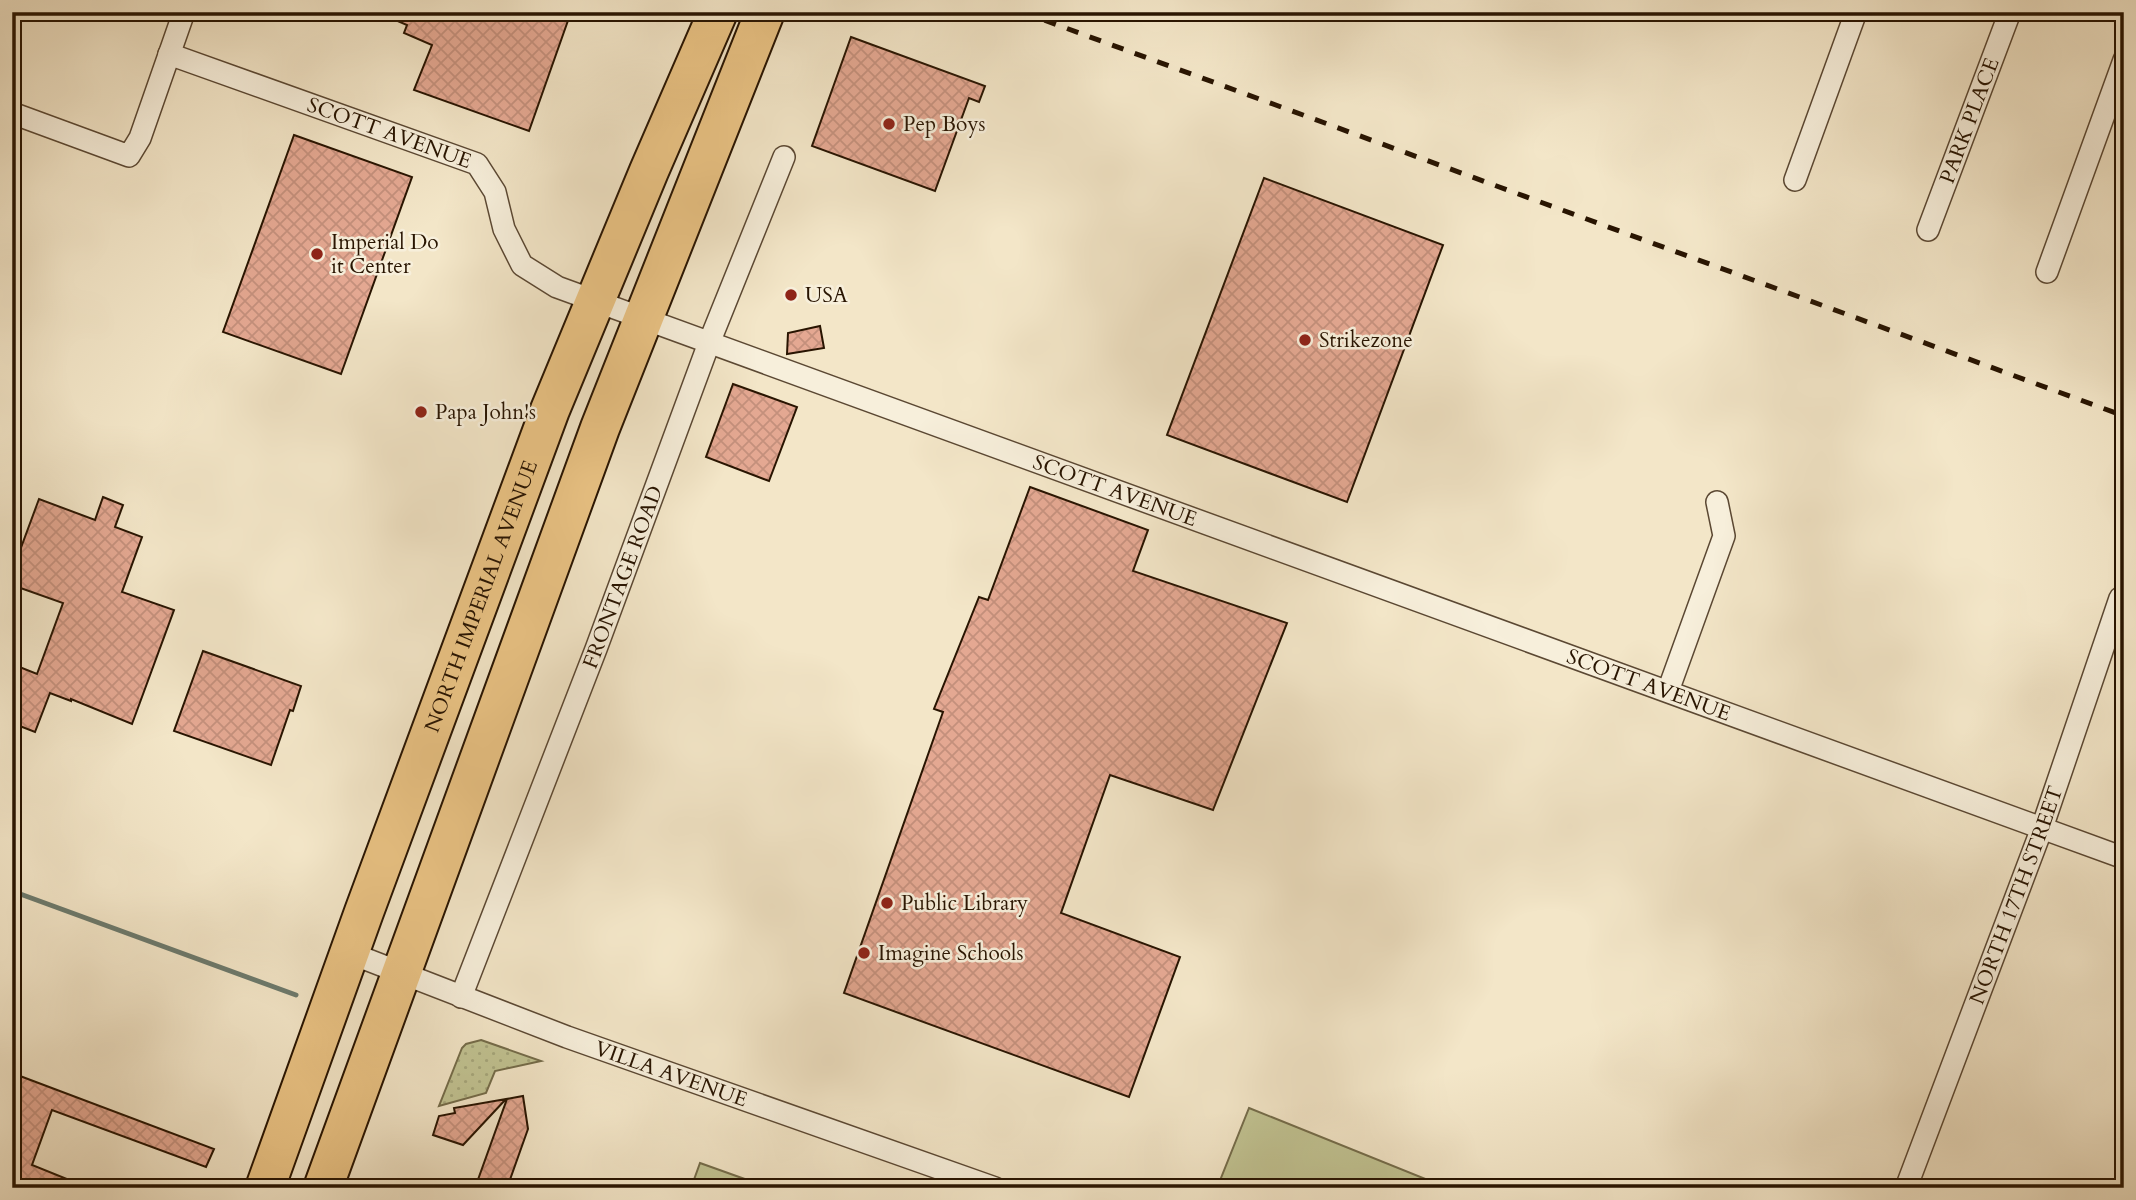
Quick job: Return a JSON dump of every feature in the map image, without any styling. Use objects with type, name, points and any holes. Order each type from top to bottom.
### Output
[{"type":"highway","name":"NORTH IMPERIAL AVENUE","points":[[265,1188],[550,410],[718,12]]},
{"type":"highway","points":[[323,1188],[600,428],[765,12]]},
{"type":"street","points":[[12,113],[129,156],[140,138],[184,12]]},
{"type":"street","points":[[1795,180],[1856,12]]},
{"type":"street","name":"PARK PLACE","points":[[1928,230],[2010,12]]},
{"type":"street","name":"SCOTT AVENUE","points":[[169,54],[477,164],[495,192],[504,229],[522,265],[556,287],[2124,858]]},
{"type":"street","points":[[2047,272],[2124,61]]},
{"type":"street","name":"FRONTAGE ROAD","points":[[461,997],[596,649],[709,343],[784,157]]},
{"type":"street","points":[[1668,691],[1724,536],[1717,502]]},
{"type":"street","name":"NORTH 17TH STREET","points":[[1906,1188],[2042,828],[2122,599]]},
{"type":"street","name":"VILLA AVENUE","points":[[350,953],[566,1037],[995,1188]]},
{"type":"green space","points":[[481,1040],[541,1061],[495,1071],[486,1093],[439,1106],[462,1048],[466,1044]]},
{"type":"green space","points":[[1249,1108],[1428,1180],[1424,1188],[1217,1188]]},
{"type":"green space","points":[[700,1163],[770,1188],[691,1188]]},
{"type":"building","points":[[377,12],[571,12],[529,131],[414,90],[432,45],[404,33],[407,25]]},
{"type":"building","name":"Pep Boys","points":[[851,37],[985,86],[979,102],[969,98],[935,191],[812,146]]},
{"type":"building","name":"Imperial Do it Center","points":[[294,135],[412,177],[341,374],[223,332]]},
{"type":"building","name":"Strikezone","points":[[1264,178],[1443,245],[1347,502],[1167,435]]},
{"type":"building","points":[[820,326],[824,348],[787,354],[788,333]]},
{"type":"building","points":[[733,384],[797,407],[769,481],[706,457]]},
{"type":"building","points":[[1030,487],[1148,530],[1133,571],[1287,623],[1213,810],[1110,775],[1061,913],[1180,957],[1129,1097],[844,993],[943,712],[934,709],[979,597],[988,600]]},
{"type":"building","points":[[103,497],[123,505],[115,527],[142,537],[122,592],[174,610],[132,724],[50,693],[35,732],[12,723],[12,664],[37,674],[63,603],[12,585],[12,572],[39,499],[95,520]]},
{"type":"building","points":[[203,651],[301,686],[271,765],[174,731]]},
{"type":"building","points":[[12,1073],[214,1149],[206,1167],[52,1110],[32,1165],[89,1188],[34,1188],[12,1180]]},
{"type":"building","points":[[523,1096],[528,1129],[507,1188],[475,1188],[507,1099]]},
{"type":"building","points":[[506,1099],[463,1145],[433,1135],[439,1116],[455,1113],[454,1108]]},
{"type":"waterway","points":[[12,891],[296,995]]},
{"type":"railway","points":[[1022,12],[2124,416]]},
{"type":"place","name":"Pep Boys","points":[[889,124]]},
{"type":"place","name":"Imperial Do it Center","points":[[317,254]]},
{"type":"place","name":"USA","points":[[791,295]]},
{"type":"place","name":"Strikezone","points":[[1305,340]]},
{"type":"place","name":"Papa John's","points":[[421,412]]},
{"type":"place","name":"Public Library","points":[[887,903]]},
{"type":"place","name":"Imagine Schools","points":[[864,953]]}]
